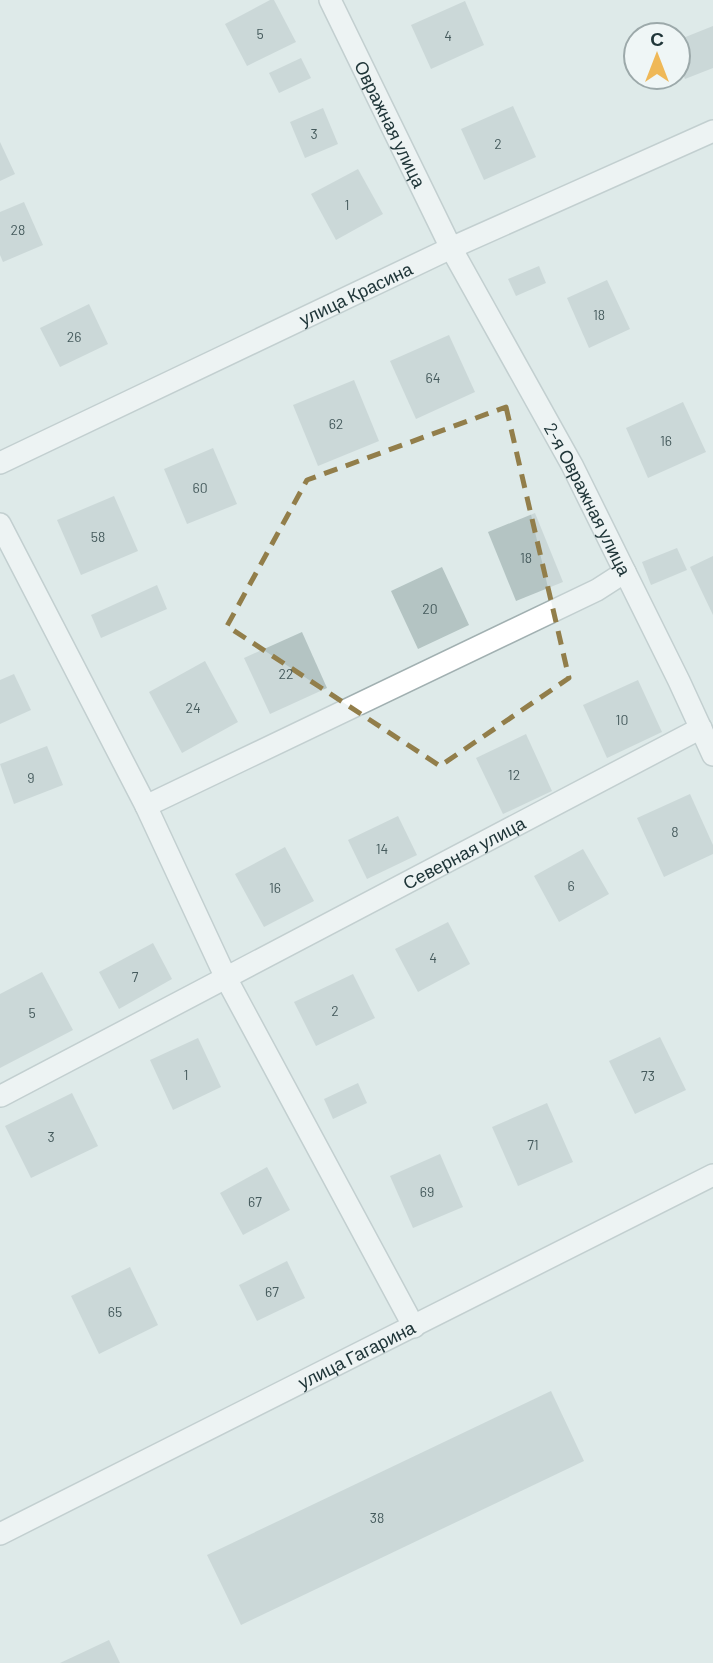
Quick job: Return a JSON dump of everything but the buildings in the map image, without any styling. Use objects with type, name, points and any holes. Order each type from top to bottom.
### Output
[{"type":"street","name":"Овражная улица","points":[[330,0],[451,248]]},
{"type":"street","name":"улица Красина","points":[[0,463],[451,248],[713,131]]},
{"type":"street","name":"2-я Овражная улица","points":[[451,248],[572,465],[713,755]]},
{"type":"street","points":[[0,524],[146,806],[226,978],[414,1327]]},
{"type":"street","points":[[146,806],[597,590],[625,572]]},
{"type":"street","name":"Северная улица","points":[[1,1096],[701,728]]},
{"type":"street","name":"улица Гагарина","points":[[0,1534],[713,1175]]},
{"type":"highlighted area","points":[[506,407],[569,678],[440,766],[227,626],[307,480]]}]
